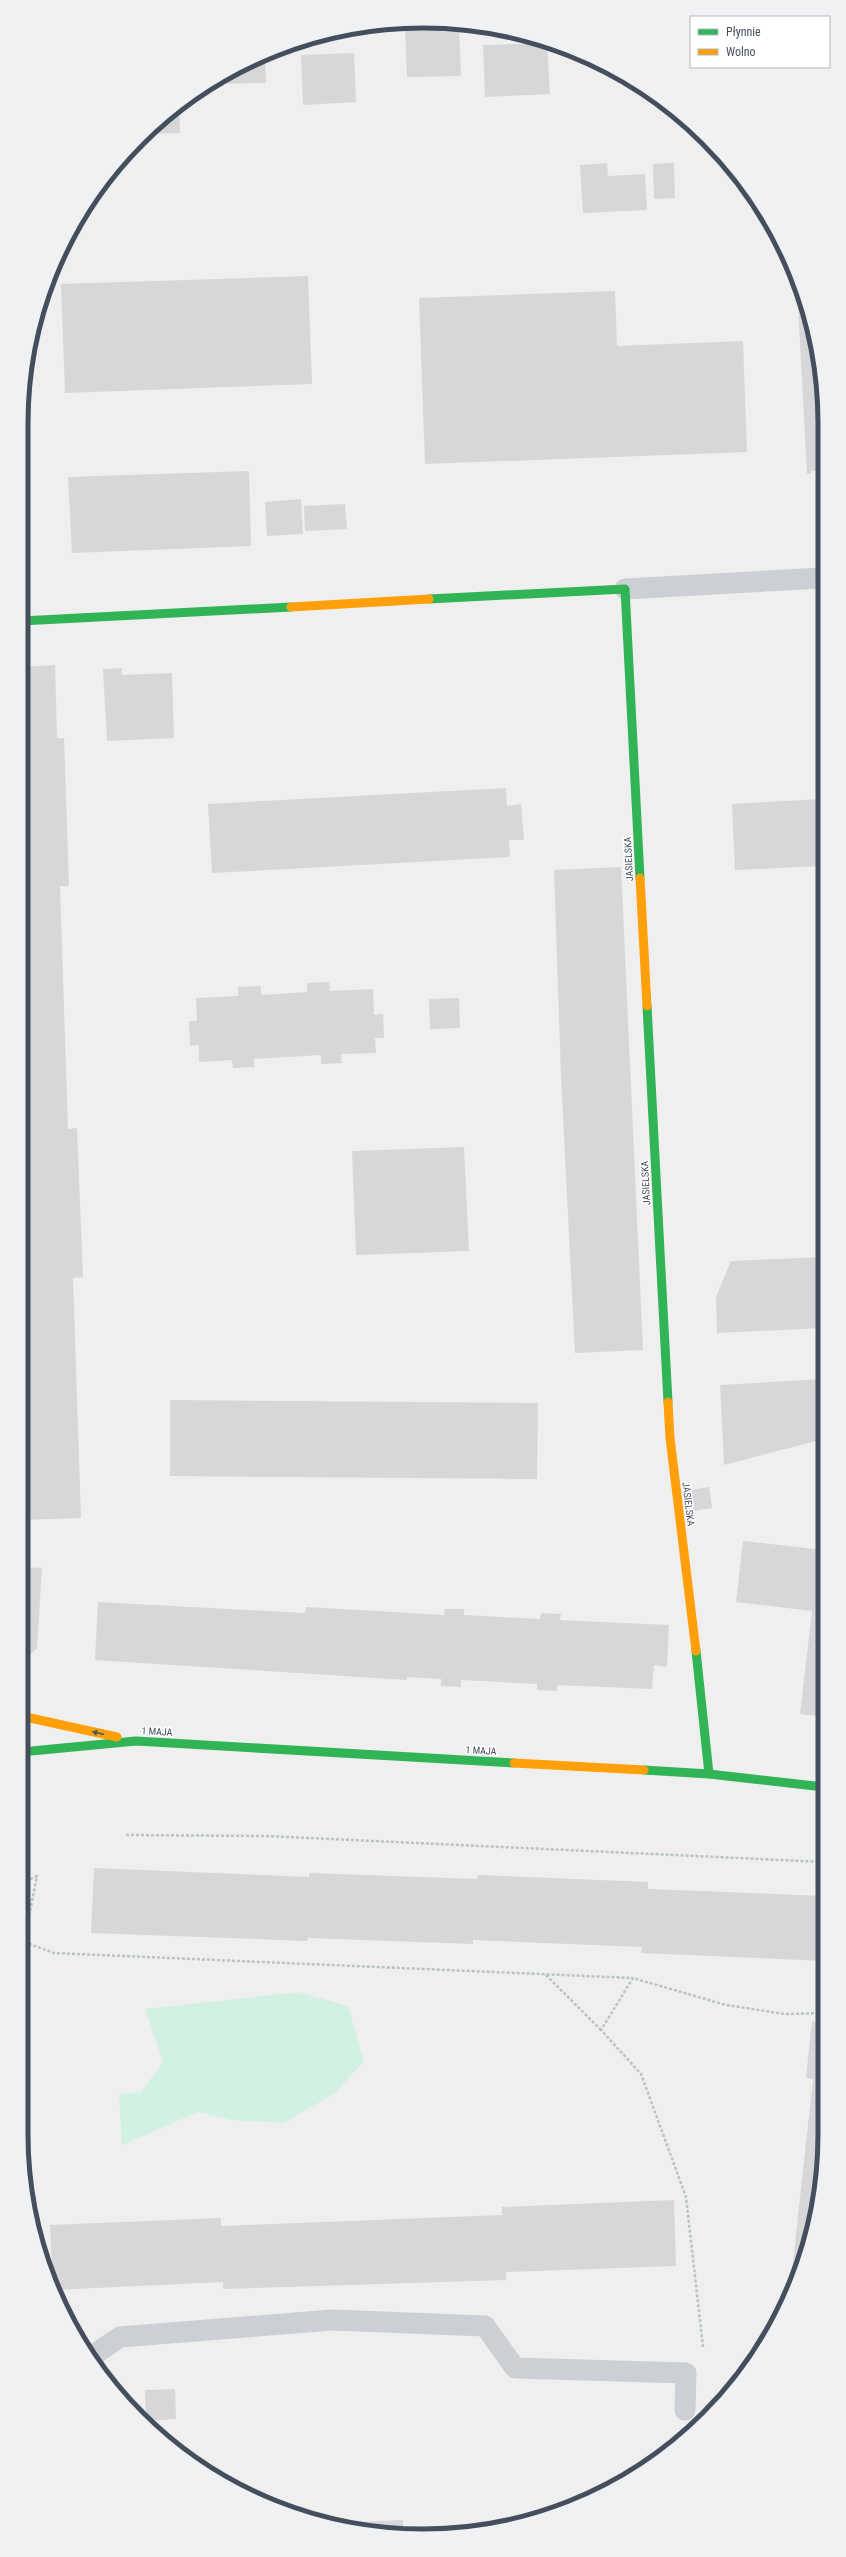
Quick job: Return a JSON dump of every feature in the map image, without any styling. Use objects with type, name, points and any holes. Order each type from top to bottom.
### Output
[{"type":"street","points":[[28,621],[625,589]]},
{"type":"street","name":"JASIELSKA","points":[[625,589],[670,1438],[706,1730],[709,1774]]},
{"type":"street","name":"1 MAJA","points":[[28,1718],[136,1741]]},
{"type":"street","name":"1 MAJA","points":[[28,1751],[136,1741],[709,1774],[818,1786]]},
{"type":"lane","points":[[625,589],[818,578]]},
{"type":"lane","points":[[95,2354],[120,2337],[332,2320],[485,2326],[515,2368],[686,2373],[685,2410]]},
{"type":"path","points":[[126,1835],[266,1836],[818,1862]]},
{"type":"path","points":[[28,1880],[37,1876],[28,1922]]},
{"type":"path","points":[[28,1943],[54,1953],[633,1978],[726,2005],[785,2014],[818,2013]]},
{"type":"path","points":[[546,1974],[601,2030],[641,2074],[686,2197],[703,2352]]},
{"type":"path","points":[[601,2030],[633,1978]]},
{"type":"green space","points":[[298,1992],[348,2006],[364,2061],[335,2093],[284,2123],[231,2120],[198,2112],[122,2145],[119,2094],[141,2092],[163,2062],[145,2009]]},
{"type":"building","points":[[405,29],[459,30],[461,76],[407,77]]},
{"type":"building","points":[[533,43],[547,48],[550,94],[485,97],[483,45]]},
{"type":"building","points":[[354,53],[356,102],[303,105],[301,55]]},
{"type":"building","points":[[265,61],[266,83],[222,84]]},
{"type":"building","points":[[179,113],[180,133],[155,134]]},
{"type":"building","points":[[607,163],[608,176],[645,174],[647,210],[583,213],[580,165]]},
{"type":"building","points":[[674,163],[675,198],[654,199],[653,164]]},
{"type":"building","points":[[308,276],[312,384],[65,393],[61,284]]},
{"type":"building","points":[[615,291],[617,346],[743,341],[747,452],[425,464],[419,298]]},
{"type":"building","points":[[798,298],[805,321],[815,371],[817,397],[818,471],[811,471],[811,474],[807,474]]},
{"type":"building","points":[[249,471],[251,546],[72,553],[68,477]]},
{"type":"building","points":[[301,499],[303,534],[267,536],[265,502]]},
{"type":"building","points":[[345,504],[347,529],[305,531],[304,506]]},
{"type":"building","points":[[55,665],[57,738],[64,738],[69,886],[60,886],[68,1129],[77,1128],[83,1277],[73,1278],[81,1518],[28,1520],[28,667]]},
{"type":"building","points":[[122,668],[122,675],[172,673],[174,738],[107,741],[103,669]]},
{"type":"building","points":[[506,788],[507,806],[521,804],[524,840],[509,840],[510,857],[212,873],[208,804]]},
{"type":"building","points":[[818,799],[818,866],[735,870],[732,804]]},
{"type":"building","points":[[621,867],[643,1350],[575,1353],[561,1076],[554,870]]},
{"type":"building","points":[[329,982],[330,991],[373,989],[374,1015],[383,1014],[384,1038],[375,1038],[376,1053],[341,1054],[342,1063],[321,1064],[321,1055],[254,1059],[254,1067],[233,1068],[232,1060],[199,1062],[199,1045],[190,1046],[189,1021],[197,1021],[196,998],[238,996],[238,987],[261,986],[261,995],[307,992],[307,983]]},
{"type":"building","points":[[459,998],[460,1028],[430,1029],[429,999]]},
{"type":"building","points":[[464,1147],[469,1251],[356,1255],[352,1151]]},
{"type":"building","points":[[818,1257],[818,1328],[717,1333],[716,1297],[731,1261]]},
{"type":"building","points":[[818,1379],[818,1441],[724,1465],[720,1385]]},
{"type":"building","points":[[170,1400],[538,1403],[537,1479],[170,1476]]},
{"type":"building","points":[[709,1487],[712,1508],[693,1511],[690,1490]]},
{"type":"building","points":[[743,1541],[818,1549],[818,1716],[800,1714],[812,1611],[736,1602]]},
{"type":"building","points":[[28,1567],[42,1568],[37,1648],[28,1657]]},
{"type":"building","points":[[98,1602],[305,1613],[306,1607],[444,1615],[445,1609],[464,1609],[464,1615],[540,1619],[541,1613],[561,1614],[560,1620],[669,1625],[667,1667],[654,1665],[652,1689],[557,1685],[557,1691],[537,1690],[537,1684],[461,1680],[461,1687],[441,1686],[441,1679],[407,1677],[407,1680],[95,1660]]},
{"type":"building","points":[[94,1868],[309,1877],[309,1873],[477,1879],[477,1875],[648,1882],[648,1889],[818,1896],[818,1961],[641,1953],[642,1947],[473,1940],[473,1944],[307,1938],[308,1941],[91,1933]]},
{"type":"building","points":[[812,2021],[818,2022],[818,2134],[815,2186],[805,2236],[791,2276],[813,2079],[806,2078]]},
{"type":"building","points":[[674,2200],[676,2266],[506,2272],[506,2280],[223,2289],[223,2282],[60,2290],[52,2269],[50,2225],[221,2218],[221,2226],[502,2215],[502,2207]]},
{"type":"building","points":[[175,2389],[176,2419],[152,2421],[146,2415],[145,2390]]},
{"type":"building","points":[[403,2520],[403,2528],[371,2526],[352,2522]]},
{"type":"traffic: fast","points":[[429,599],[625,589],[640,878]]},
{"type":"traffic: fast","points":[[28,621],[291,607]]},
{"type":"traffic: fast","points":[[647,1006],[668,1402]]},
{"type":"traffic: fast","points":[[696,1651],[709,1774]]},
{"type":"traffic: fast","points":[[28,1751],[136,1741],[514,1763]]},
{"type":"traffic: fast","points":[[644,1770],[709,1774],[818,1786]]},
{"type":"traffic: slow","points":[[291,607],[429,599]]},
{"type":"traffic: slow","points":[[640,878],[647,1006]]},
{"type":"traffic: slow","points":[[668,1402],[670,1438],[696,1651]]},
{"type":"traffic: slow","points":[[28,1718],[117,1737]]},
{"type":"traffic: slow","points":[[514,1763],[644,1770]]}]
